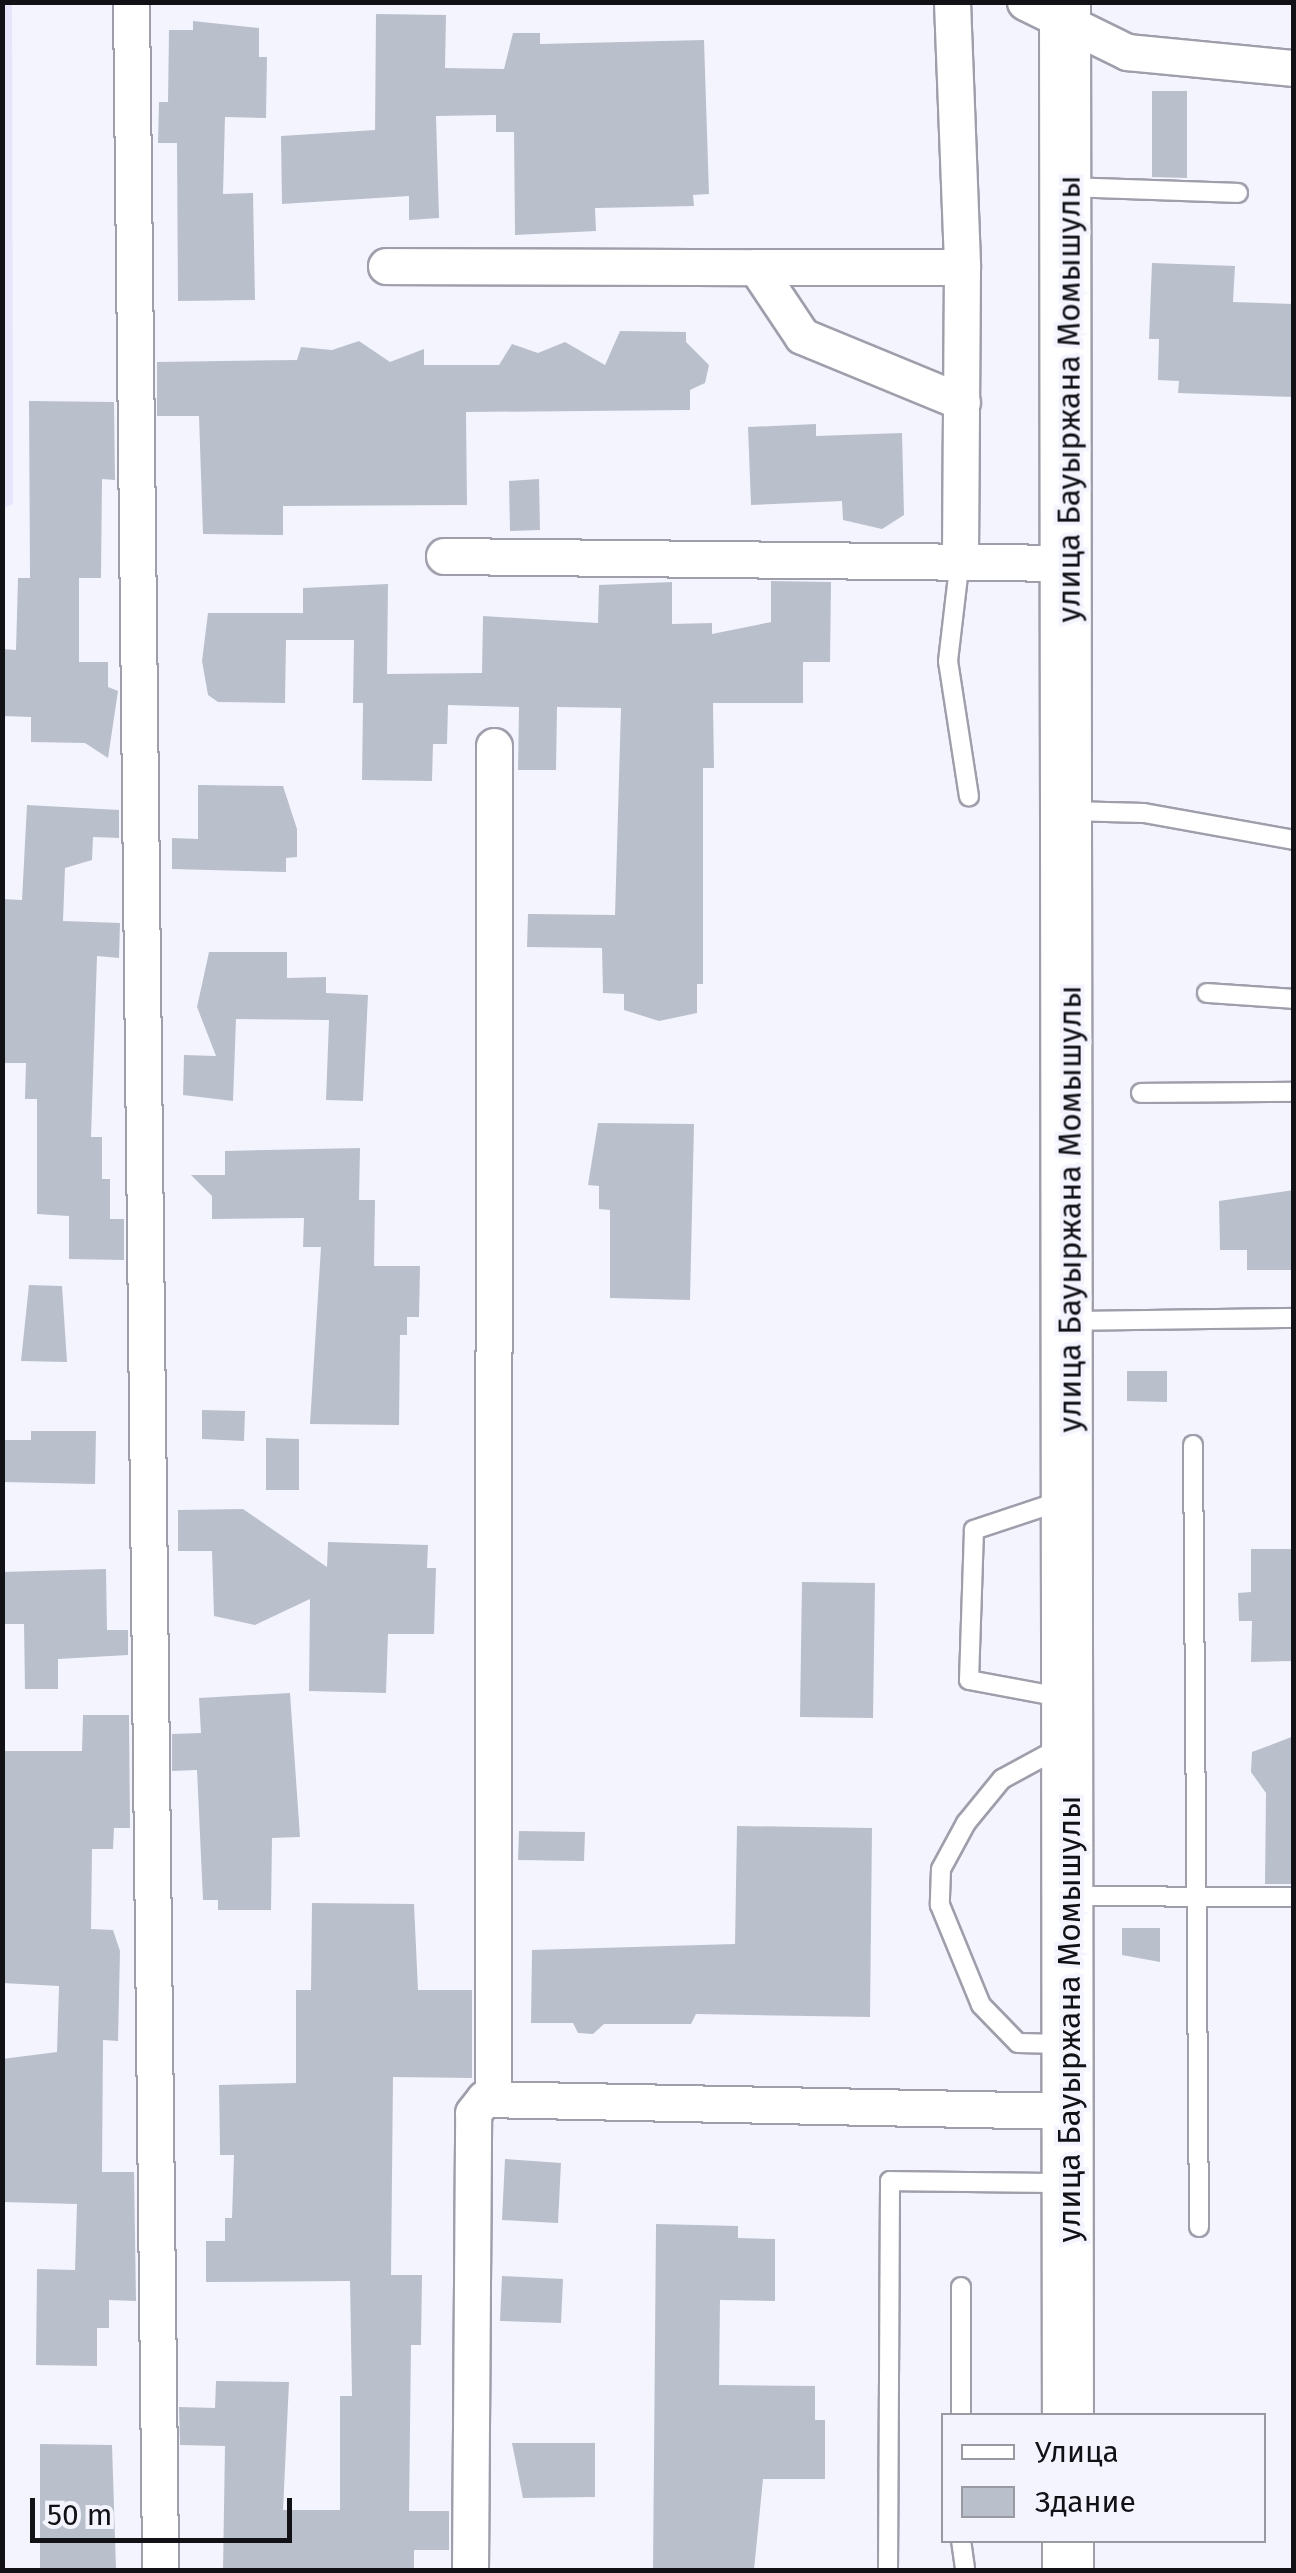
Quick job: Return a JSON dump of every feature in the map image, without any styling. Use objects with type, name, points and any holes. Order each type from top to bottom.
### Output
[{"type":"street","points":[[130,2],[160,2570]]},
{"type":"street","points":[[952,2],[962,266],[960,558]]},
{"type":"street","points":[[1052,9],[1127,52],[1294,68]]},
{"type":"street","name":"улица Бауыржана Момышулы","points":[[1052,9],[1068,187],[1068,2413]]},
{"type":"street","points":[[386,266],[962,266]]},
{"type":"street","points":[[756,267],[802,336],[962,402]]},
{"type":"street","points":[[444,556],[960,558],[1070,563]]},
{"type":"street","points":[[493,2098],[494,746]]},
{"type":"street","points":[[470,2570],[473,2113],[493,2098],[1068,2111]]},
{"type":"street","points":[[1068,2543],[1068,2570]]},
{"type":"lane","points":[[1068,187],[1238,192]]},
{"type":"lane","points":[[960,558],[948,662],[969,796]]},
{"type":"lane","points":[[1069,811],[1144,813],[1294,840]]},
{"type":"lane","points":[[1207,993],[1294,999]]},
{"type":"lane","points":[[1141,1093],[1294,1092]]},
{"type":"lane","points":[[1070,1321],[1294,1318]]},
{"type":"lane","points":[[1194,1445],[1199,2227]]},
{"type":"lane","points":[[1068,2044],[1018,2044],[980,2005],[940,1905],[941,1869],[966,1823],[1002,1779],[1070,1720],[969,1680],[974,1530],[1070,1498]]},
{"type":"lane","points":[[1068,1896],[1294,1897]]},
{"type":"lane","points":[[888,2570],[890,2180],[1068,2183]]},
{"type":"lane","points":[[961,2287],[961,2413]]},
{"type":"lane","points":[[961,2543],[965,2570]]},
{"type":"shaded area","points":[[2,3],[12,3],[13,504],[3,508]]},
{"type":"building","points":[[376,14],[446,15],[445,68],[504,69],[513,33],[540,33],[540,44],[704,40],[709,194],[693,195],[694,206],[595,208],[596,231],[515,235],[514,132],[496,132],[496,115],[436,116],[439,218],[409,220],[409,196],[282,204],[281,136],[375,130]]},
{"type":"building","points":[[193,21],[259,28],[259,57],[267,57],[266,118],[225,117],[223,194],[253,193],[255,300],[178,301],[177,143],[158,143],[159,102],[168,102],[169,30],[193,30]]},
{"type":"building","points":[[1152,91],[1187,91],[1187,178],[1152,177]]},
{"type":"building","points":[[1152,263],[1235,266],[1233,302],[1294,304],[1294,397],[1178,393],[1179,381],[1158,380],[1159,339],[1149,339]]},
{"type":"building","points":[[620,331],[686,332],[686,342],[709,365],[705,383],[690,390],[690,410],[466,412],[467,505],[283,506],[283,535],[203,534],[199,416],[157,416],[157,362],[297,360],[301,347],[332,350],[359,341],[390,362],[424,349],[424,365],[499,365],[512,344],[538,353],[565,342],[605,365]]},
{"type":"building","points":[[29,401],[114,402],[115,480],[102,479],[101,578],[79,578],[79,662],[108,662],[108,687],[118,691],[108,758],[85,743],[31,742],[31,717],[2,716],[2,649],[16,650],[18,578],[30,578]]},
{"type":"building","points":[[816,424],[816,436],[902,433],[904,515],[882,529],[843,520],[842,501],[751,505],[748,427]]},
{"type":"building","points":[[539,479],[540,530],[510,531],[509,481]]},
{"type":"building","points":[[771,581],[831,582],[830,662],[803,662],[803,703],[713,703],[714,768],[703,768],[703,984],[697,984],[697,1013],[659,1021],[624,1010],[624,994],[603,993],[602,948],[527,947],[528,914],[615,915],[621,708],[557,707],[556,770],[518,770],[519,707],[448,705],[447,744],[433,744],[432,781],[362,780],[363,703],[353,703],[354,640],[286,640],[285,703],[218,702],[208,695],[202,661],[208,613],[303,613],[303,588],[388,584],[387,674],[482,673],[483,616],[598,623],[599,585],[672,582],[672,624],[712,623],[712,634],[771,622]]},
{"type":"building","points":[[198,785],[283,786],[297,829],[297,857],[286,858],[286,872],[172,869],[172,838],[198,839]]},
{"type":"building","points":[[27,805],[119,810],[119,838],[93,837],[92,860],[65,868],[63,921],[120,923],[119,958],[97,956],[91,1137],[102,1137],[102,1179],[110,1179],[110,1219],[124,1219],[124,1260],[69,1259],[69,1216],[37,1214],[37,1099],[25,1099],[26,1063],[2,1063],[2,899],[22,900]]},
{"type":"building","points":[[209,952],[287,952],[287,978],[326,977],[326,993],[368,995],[363,1101],[326,1100],[329,1020],[236,1019],[233,1101],[183,1095],[184,1055],[216,1056],[197,1007]]},
{"type":"building","points":[[598,1123],[694,1124],[690,1300],[610,1298],[610,1210],[599,1209],[599,1186],[588,1185]]},
{"type":"building","points":[[360,1148],[359,1200],[375,1200],[374,1266],[420,1266],[419,1317],[407,1317],[407,1335],[400,1335],[399,1425],[310,1424],[321,1247],[303,1247],[304,1218],[212,1219],[212,1196],[191,1175],[225,1175],[225,1151]]},
{"type":"building","points":[[1294,1190],[1294,1270],[1247,1270],[1247,1250],[1220,1250],[1219,1201]]},
{"type":"building","points":[[29,1285],[62,1286],[67,1362],[21,1361]]},
{"type":"building","points":[[1127,1371],[1167,1371],[1167,1402],[1127,1401]]},
{"type":"building","points":[[202,1410],[245,1411],[244,1441],[202,1439]]},
{"type":"building","points":[[31,1431],[96,1431],[95,1484],[2,1482],[2,1440],[31,1440]]},
{"type":"building","points":[[266,1438],[299,1439],[299,1490],[266,1490]]},
{"type":"building","points":[[243,1509],[327,1567],[328,1542],[428,1545],[427,1568],[436,1568],[434,1634],[388,1634],[386,1693],[309,1691],[310,1599],[255,1625],[214,1616],[212,1551],[178,1551],[178,1510]]},
{"type":"building","points":[[1251,1549],[1294,1549],[1294,1661],[1251,1662],[1252,1621],[1239,1621],[1238,1593],[1251,1592]]},
{"type":"building","points":[[106,1569],[107,1630],[128,1630],[128,1655],[58,1659],[58,1689],[25,1689],[24,1624],[2,1624],[2,1572]]},
{"type":"building","points":[[802,1582],[875,1583],[873,1718],[800,1717]]},
{"type":"building","points":[[290,1693],[300,1837],[272,1838],[271,1910],[218,1910],[218,1900],[203,1900],[197,1770],[172,1771],[172,1734],[201,1733],[199,1698]]},
{"type":"building","points":[[83,1715],[129,1715],[130,1828],[114,1828],[113,1849],[92,1849],[91,1929],[113,1930],[120,1951],[118,2041],[103,2040],[102,2172],[134,2172],[136,2301],[109,2300],[109,2328],[97,2328],[97,2366],[36,2365],[37,2269],[75,2270],[77,2204],[2,2202],[2,2059],[57,2052],[59,1986],[2,1983],[2,1751],[82,1751]]},
{"type":"building","points":[[1294,1736],[1294,1884],[1265,1884],[1266,1793],[1251,1772],[1252,1752]]},
{"type":"building","points":[[737,1826],[872,1828],[870,2017],[696,2014],[691,2024],[604,2024],[593,2034],[578,2033],[573,2023],[531,2023],[532,1950],[735,1944]]},
{"type":"building","points":[[519,1831],[585,1832],[584,1861],[518,1860]]},
{"type":"building","points":[[312,1903],[414,1904],[418,1990],[472,1990],[472,2078],[393,2077],[391,2275],[422,2275],[421,2345],[411,2345],[409,2511],[449,2511],[449,2550],[414,2550],[414,2570],[223,2570],[225,2446],[180,2445],[179,2407],[215,2408],[216,2381],[289,2382],[283,2510],[340,2510],[340,2396],[352,2396],[350,2281],[206,2282],[206,2241],[225,2241],[225,2218],[232,2218],[234,2155],[220,2155],[219,2085],[296,2083],[296,1990],[311,1990]]},
{"type":"building","points":[[1122,1928],[1160,1928],[1160,1962],[1122,1955]]},
{"type":"building","points":[[505,2159],[561,2163],[558,2223],[502,2220]]},
{"type":"building","points":[[656,2224],[738,2226],[738,2238],[775,2239],[775,2301],[720,2300],[719,2385],[815,2386],[815,2420],[825,2420],[825,2479],[763,2479],[754,2570],[653,2570]]},
{"type":"building","points":[[502,2276],[563,2279],[561,2323],[500,2321]]},
{"type":"building","points":[[512,2443],[595,2443],[595,2497],[523,2498]]},
{"type":"building","points":[[40,2444],[112,2445],[116,2569],[40,2570]]}]
